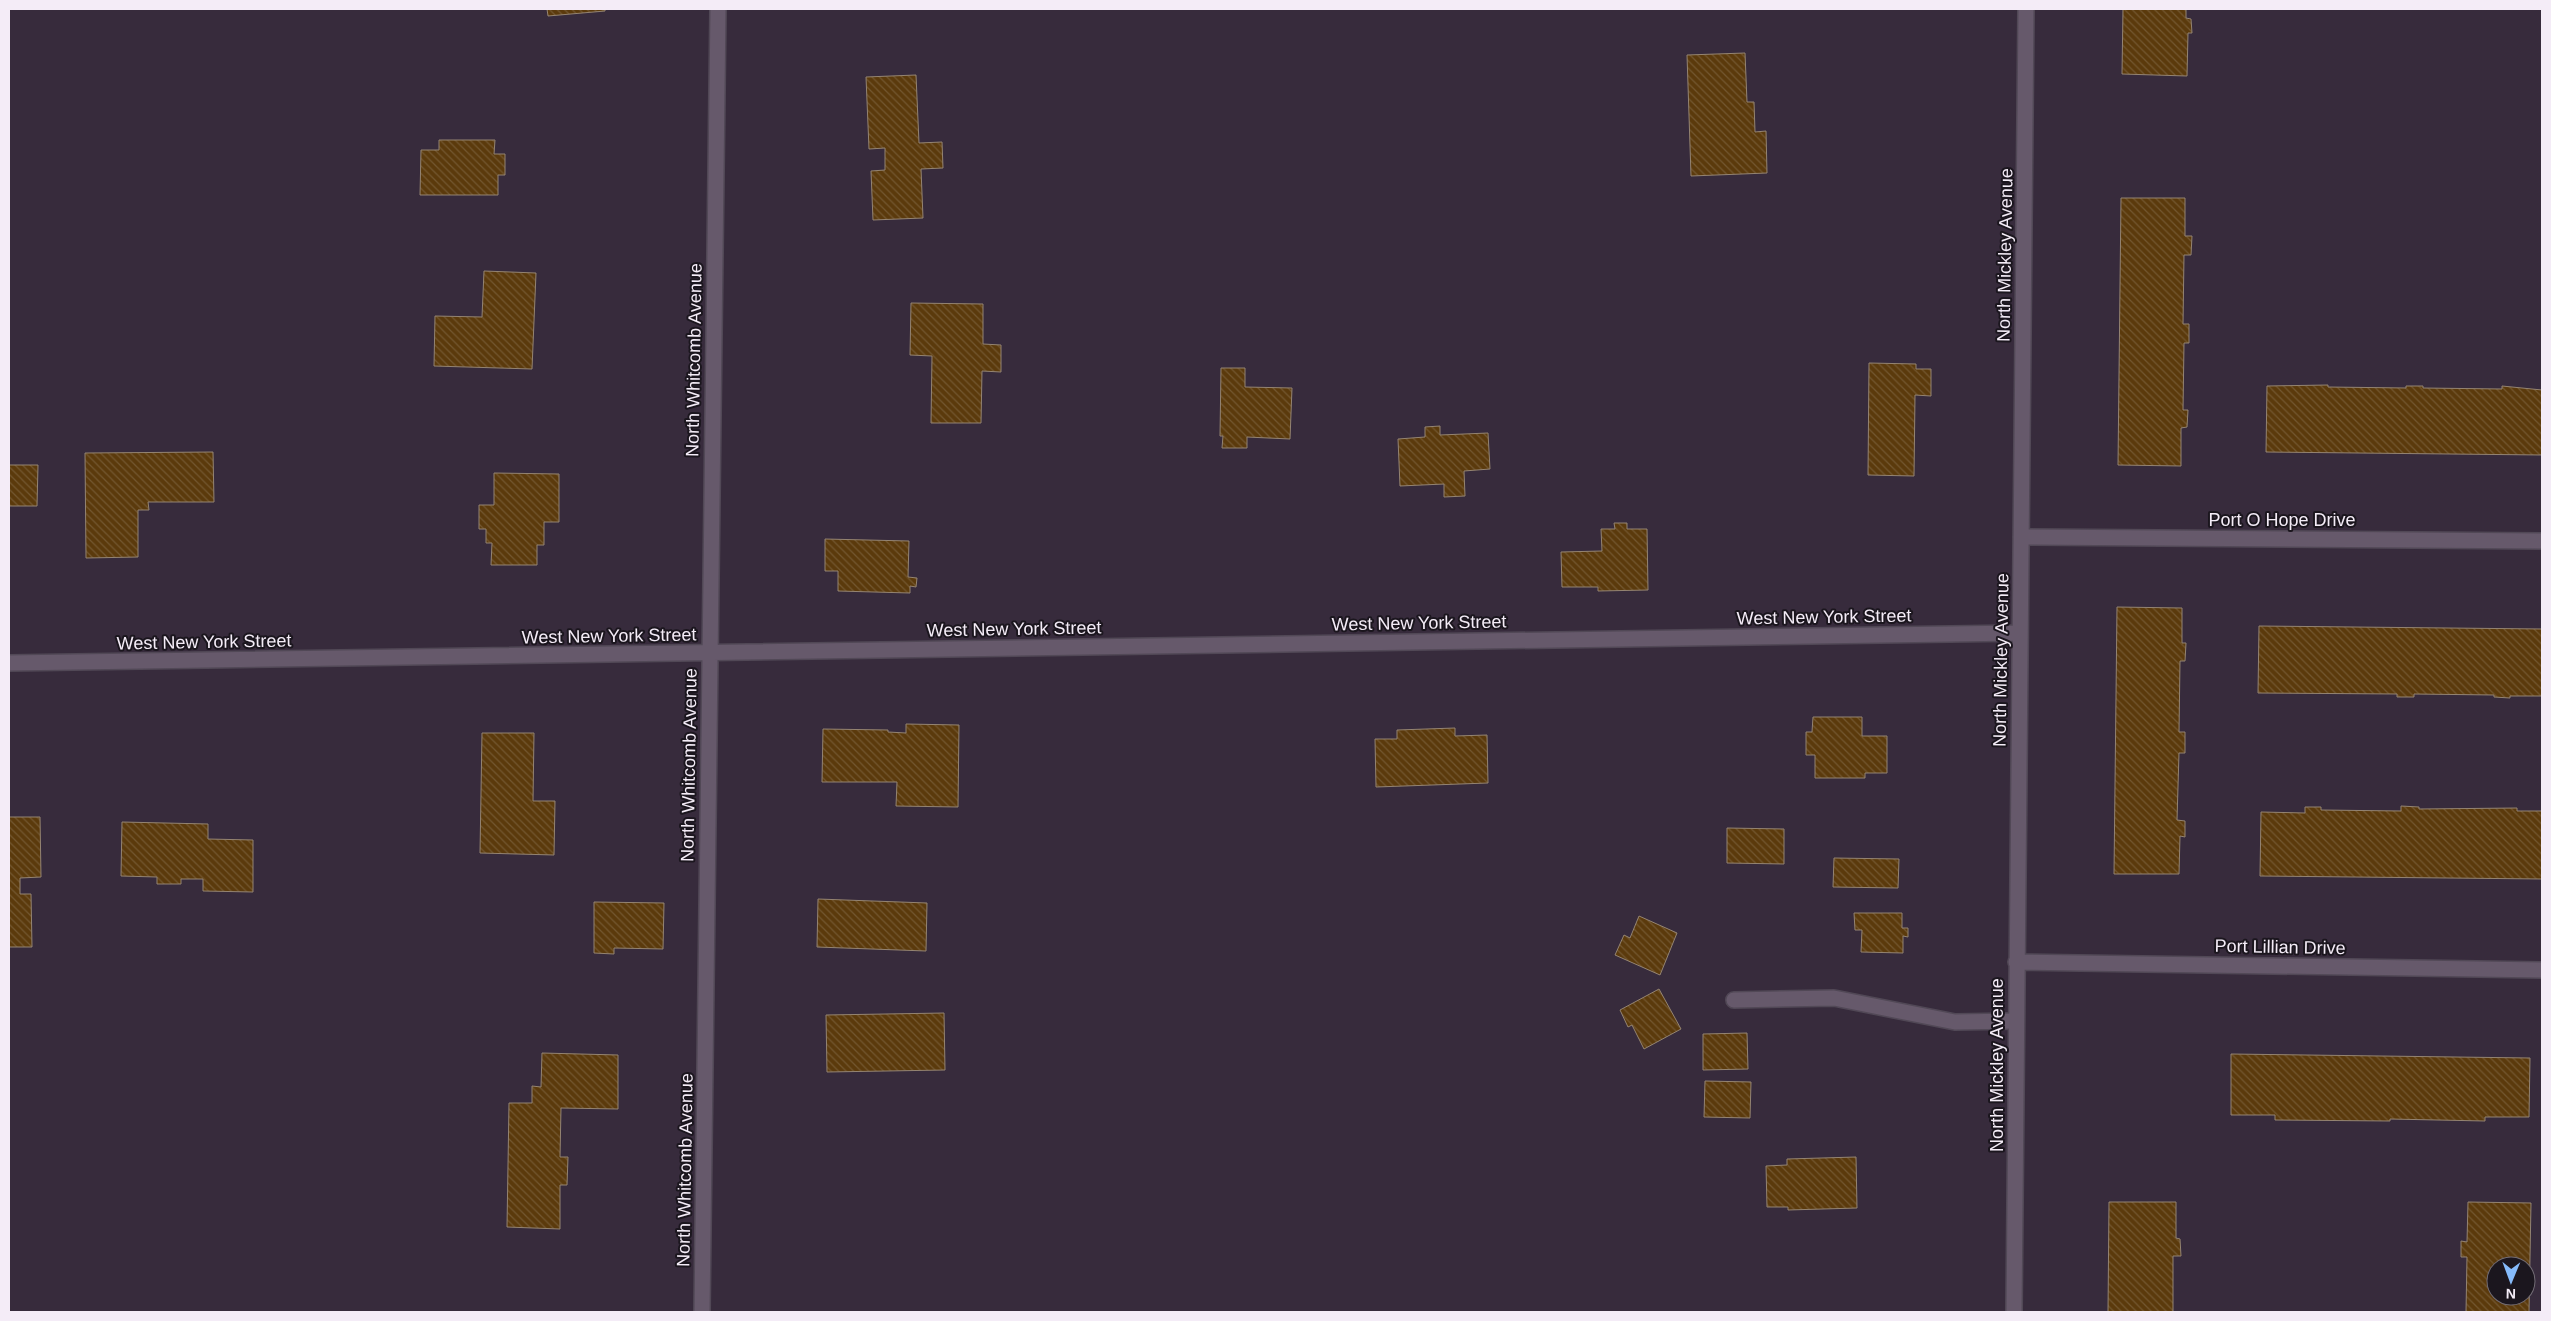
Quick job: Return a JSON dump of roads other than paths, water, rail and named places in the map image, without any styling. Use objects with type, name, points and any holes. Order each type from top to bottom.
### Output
[{"type":"street","name":"North Whitcomb Avenue","points":[[702,1312],[708,653],[718,9]]},
{"type":"street","name":"North Mickley Avenue","points":[[2014,1312],[2026,9]]},
{"type":"street","name":"Port O Hope Drive","points":[[2021,537],[2542,541]]},
{"type":"street","name":"West New York Street","points":[[9,663],[2020,633]]},
{"type":"street","name":"Port Lillian Drive","points":[[2016,962],[2542,970]]},
{"type":"street","points":[[1734,1000],[1834,998],[1955,1022],[2016,1021]]}]
